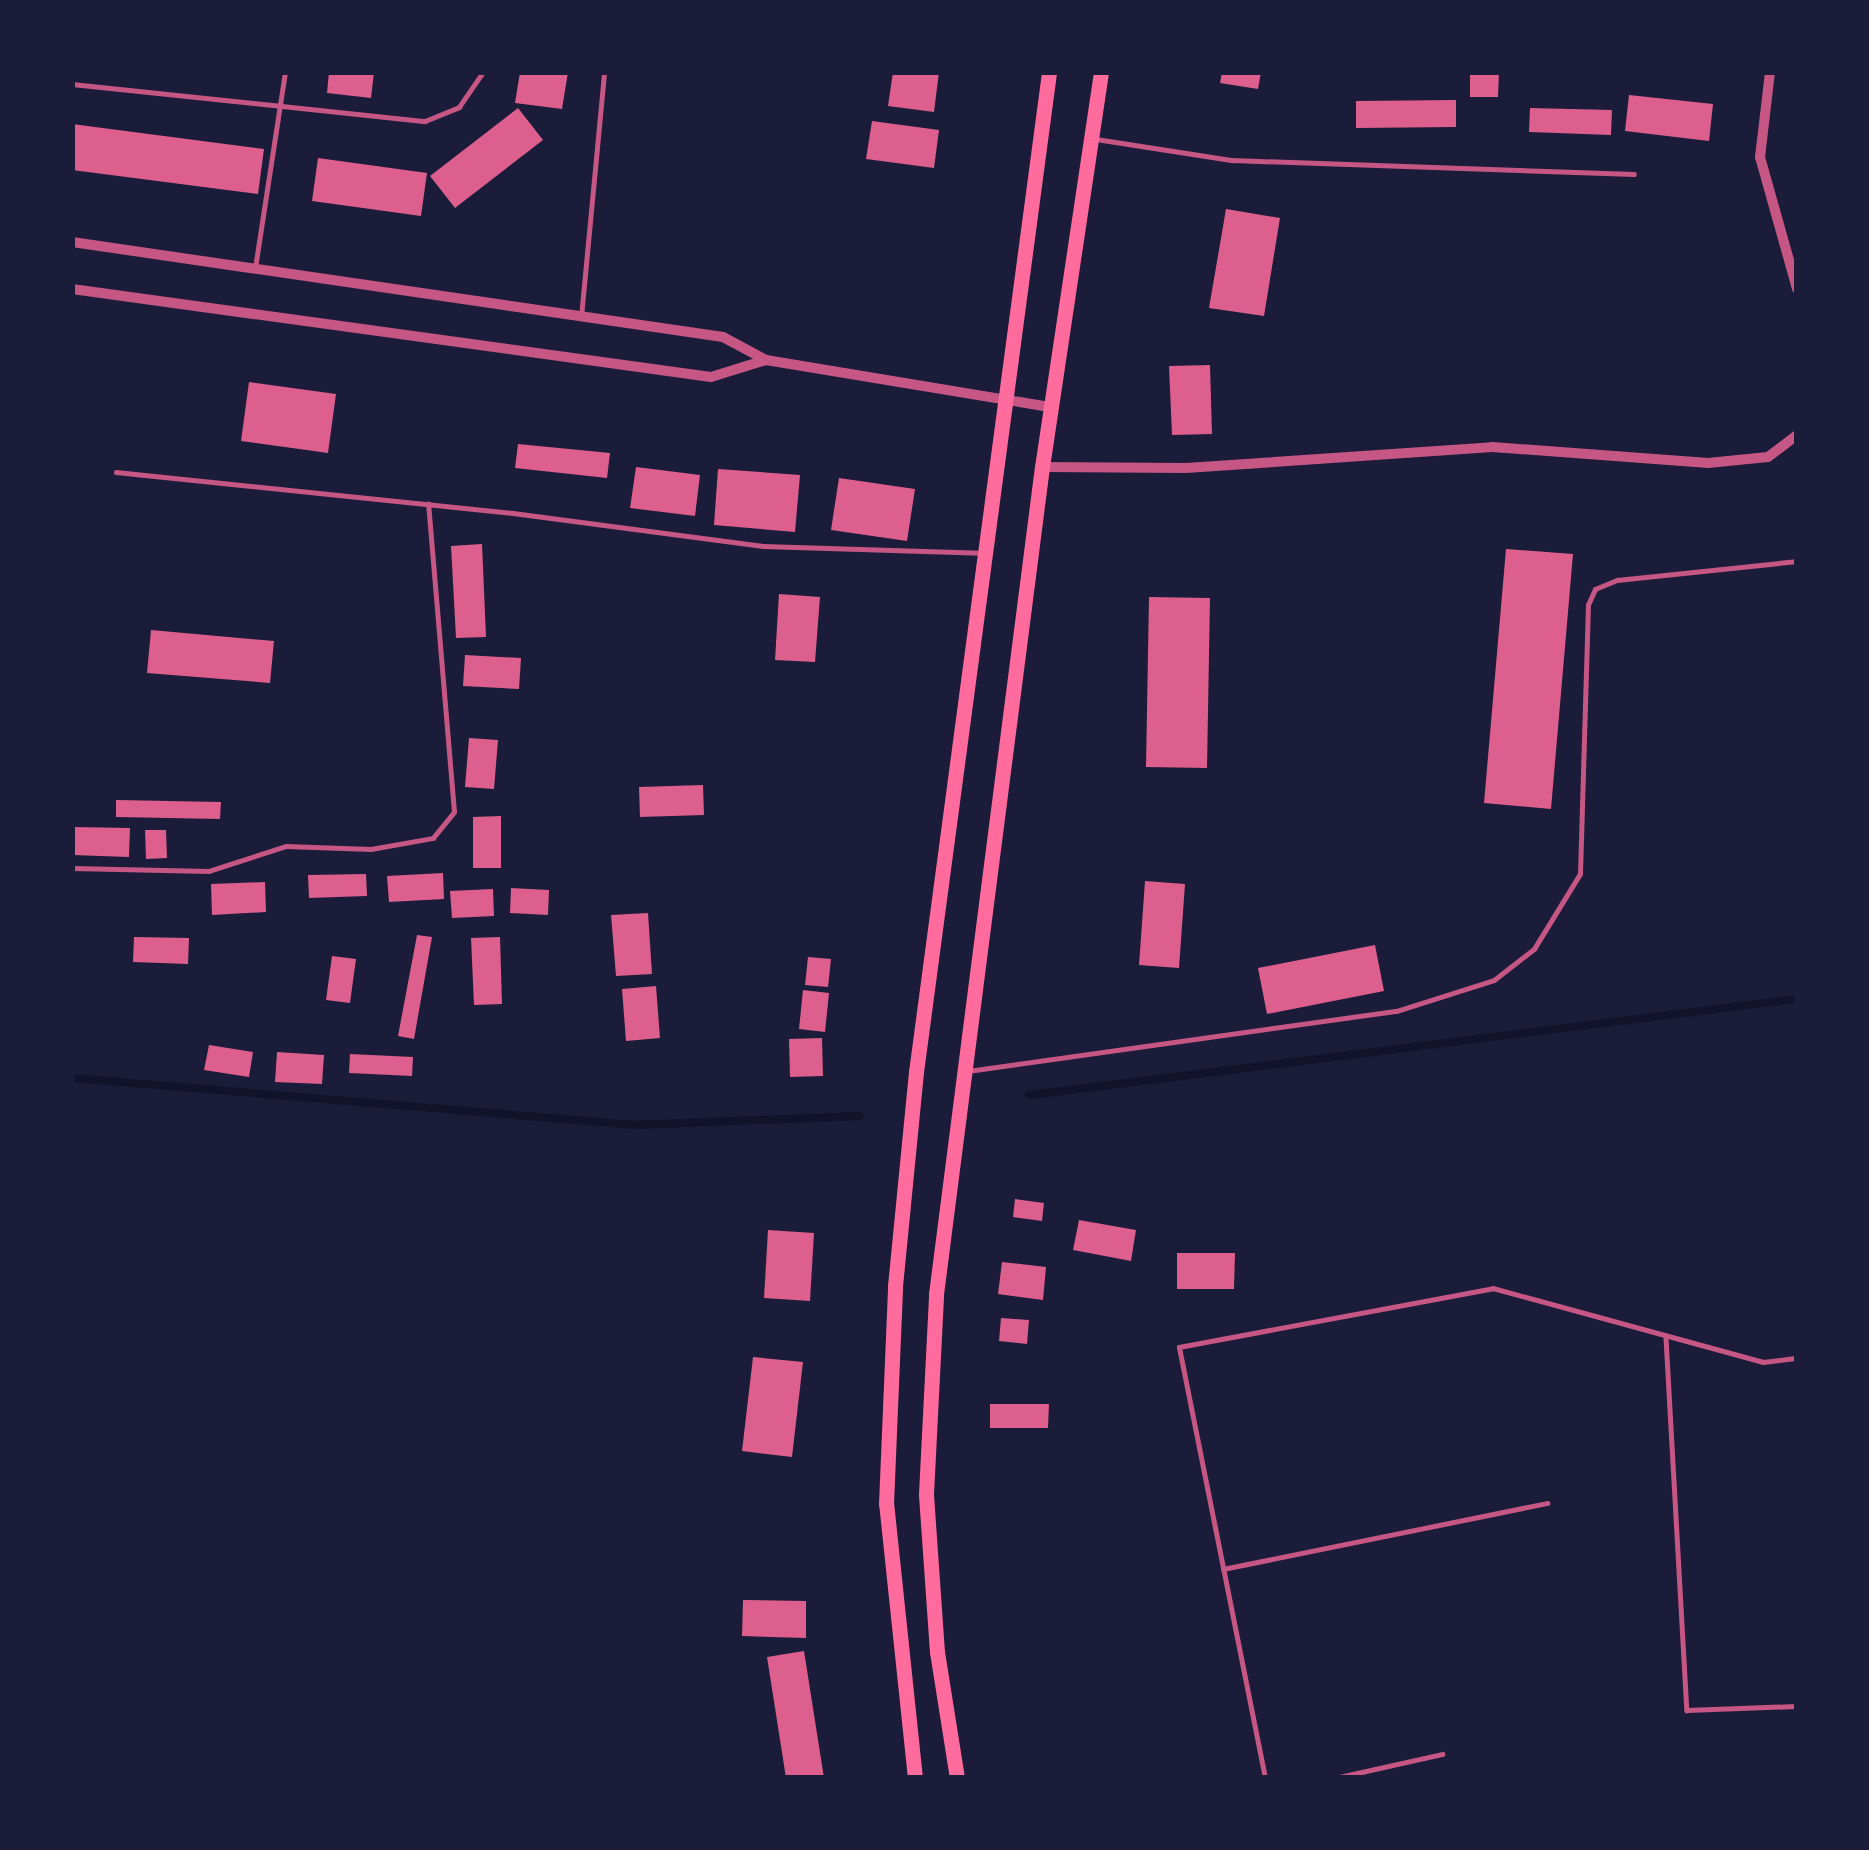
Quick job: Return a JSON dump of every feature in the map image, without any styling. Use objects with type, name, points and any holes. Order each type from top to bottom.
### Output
[{"type":"main road","points":[[915,1778],[886,1504],[895,1286],[916,1072],[1049,72]]},
{"type":"main road","points":[[956,1778],[937,1652],[926,1494],[936,1294],[1042,467],[1101,72]]},
{"type":"street","points":[[1770,72],[1760,157],[1797,289]]},
{"type":"street","points":[[72,242],[723,337],[766,360],[1051,407]]},
{"type":"street","points":[[72,289],[711,377],[766,360]]},
{"type":"street","points":[[1042,467],[1186,468],[1492,447],[1708,463],[1768,457],[1797,435]]},
{"type":"lane","points":[[255,268],[285,72]]},
{"type":"lane","points":[[72,84],[425,121],[459,106],[483,72]]},
{"type":"lane","points":[[581,318],[604,72]]},
{"type":"lane","points":[[1091,138],[1232,160],[1634,174]]},
{"type":"lane","points":[[116,472],[428,504],[763,546],[986,554]]},
{"type":"lane","points":[[72,868],[209,871],[286,846],[371,849],[434,838],[454,812],[428,504]]},
{"type":"lane","points":[[962,1072],[1397,1011],[1494,980],[1534,949],[1580,874],[1588,604],[1595,589],[1617,580],[1797,562]]},
{"type":"lane","points":[[1265,1778],[1179,1347],[1493,1288],[1763,1363],[1797,1358]]},
{"type":"lane","points":[[1666,1338],[1688,1710],[1797,1706]]},
{"type":"lane","points":[[1223,1569],[1547,1503]]},
{"type":"lane","points":[[1335,1778],[1442,1754]]},
{"type":"building","points":[[329,72],[374,72],[371,98],[327,93]]},
{"type":"building","points":[[520,72],[568,72],[562,109],[515,103]]},
{"type":"building","points":[[893,72],[939,72],[934,112],[888,106]]},
{"type":"building","points":[[1222,72],[1261,72],[1258,89],[1220,83]]},
{"type":"building","points":[[1470,72],[1499,72],[1498,97],[1470,97]]},
{"type":"building","points":[[1629,95],[1713,104],[1709,141],[1625,131]]},
{"type":"building","points":[[1456,100],[1456,127],[1356,128],[1356,101]]},
{"type":"building","points":[[518,108],[543,140],[455,208],[430,176]]},
{"type":"building","points":[[1530,108],[1612,110],[1611,135],[1529,132]]},
{"type":"building","points":[[872,121],[939,130],[934,168],[866,159]]},
{"type":"building","points":[[72,124],[264,149],[258,194],[72,170]]},
{"type":"building","points":[[318,158],[427,173],[421,216],[312,201]]},
{"type":"building","points":[[1226,209],[1280,218],[1264,316],[1209,308]]},
{"type":"building","points":[[1210,365],[1212,434],[1172,435],[1169,366]]},
{"type":"building","points":[[249,382],[336,394],[328,453],[241,441]]},
{"type":"building","points":[[518,444],[610,453],[607,478],[515,468]]},
{"type":"building","points":[[636,467],[700,475],[695,516],[630,508]]},
{"type":"building","points":[[718,469],[800,475],[795,532],[714,525]]},
{"type":"building","points":[[839,478],[915,489],[907,541],[831,530]]},
{"type":"building","points":[[482,544],[486,637],[456,638],[451,546]]},
{"type":"building","points":[[1506,549],[1573,554],[1551,809],[1484,803]]},
{"type":"building","points":[[779,594],[820,597],[815,662],[775,660]]},
{"type":"building","points":[[1149,597],[1210,598],[1207,768],[1146,767]]},
{"type":"building","points":[[151,630],[274,641],[270,683],[147,673]]},
{"type":"building","points":[[465,655],[521,658],[519,689],[463,686]]},
{"type":"building","points":[[469,738],[498,740],[494,789],[465,787]]},
{"type":"building","points":[[703,785],[704,815],[640,817],[639,787]]},
{"type":"building","points":[[116,800],[221,802],[220,819],[116,817]]},
{"type":"building","points":[[501,816],[501,868],[473,868],[473,817]]},
{"type":"building","points":[[73,827],[130,828],[129,857],[72,855]]},
{"type":"building","points":[[145,830],[166,830],[167,858],[146,859]]},
{"type":"building","points":[[443,873],[444,899],[389,902],[387,876]]},
{"type":"building","points":[[366,874],[367,896],[309,898],[308,875]]},
{"type":"building","points":[[1145,881],[1185,884],[1179,968],[1139,965]]},
{"type":"building","points":[[265,882],[266,912],[212,915],[211,884]]},
{"type":"building","points":[[511,888],[549,890],[548,915],[510,913]]},
{"type":"building","points":[[493,889],[494,916],[452,918],[450,891]]},
{"type":"building","points":[[648,913],[652,974],[616,976],[611,915]]},
{"type":"building","points":[[417,935],[432,937],[414,1039],[398,1036]]},
{"type":"building","points":[[134,937],[189,938],[188,964],[133,962]]},
{"type":"building","points":[[500,937],[502,1004],[474,1005],[471,938]]},
{"type":"building","points":[[1375,945],[1384,991],[1267,1014],[1258,968]]},
{"type":"building","points":[[332,956],[356,959],[350,1003],[326,1000]]},
{"type":"building","points":[[808,957],[831,959],[828,987],[805,985]]},
{"type":"building","points":[[656,986],[660,1038],[626,1041],[622,989]]},
{"type":"building","points":[[803,990],[829,993],[825,1032],[799,1029]]},
{"type":"building","points":[[822,1038],[823,1076],[790,1077],[789,1039]]},
{"type":"building","points":[[209,1045],[253,1052],[249,1077],[204,1070]]},
{"type":"building","points":[[277,1052],[324,1055],[322,1084],[275,1082]]},
{"type":"building","points":[[350,1054],[413,1057],[412,1076],[349,1073]]},
{"type":"building","points":[[1015,1199],[1044,1203],[1042,1221],[1013,1217]]},
{"type":"building","points":[[1079,1220],[1136,1230],[1131,1261],[1073,1250]]},
{"type":"building","points":[[768,1230],[814,1233],[810,1301],[764,1298]]},
{"type":"building","points":[[1177,1253],[1235,1253],[1234,1289],[1177,1289]]},
{"type":"building","points":[[1002,1262],[1046,1267],[1043,1300],[998,1294]]},
{"type":"building","points":[[1001,1318],[1029,1320],[1027,1344],[999,1341]]},
{"type":"building","points":[[753,1357],[803,1362],[792,1457],[742,1451]]},
{"type":"building","points":[[990,1404],[1049,1404],[1048,1428],[990,1428]]},
{"type":"building","points":[[743,1600],[806,1601],[806,1638],[742,1636]]},
{"type":"building","points":[[804,1651],[824,1778],[786,1778],[767,1657]]},
{"type":"waterway","points":[[1029,1095],[1797,999]]},
{"type":"waterway","points":[[72,1078],[635,1125],[860,1116]]}]
